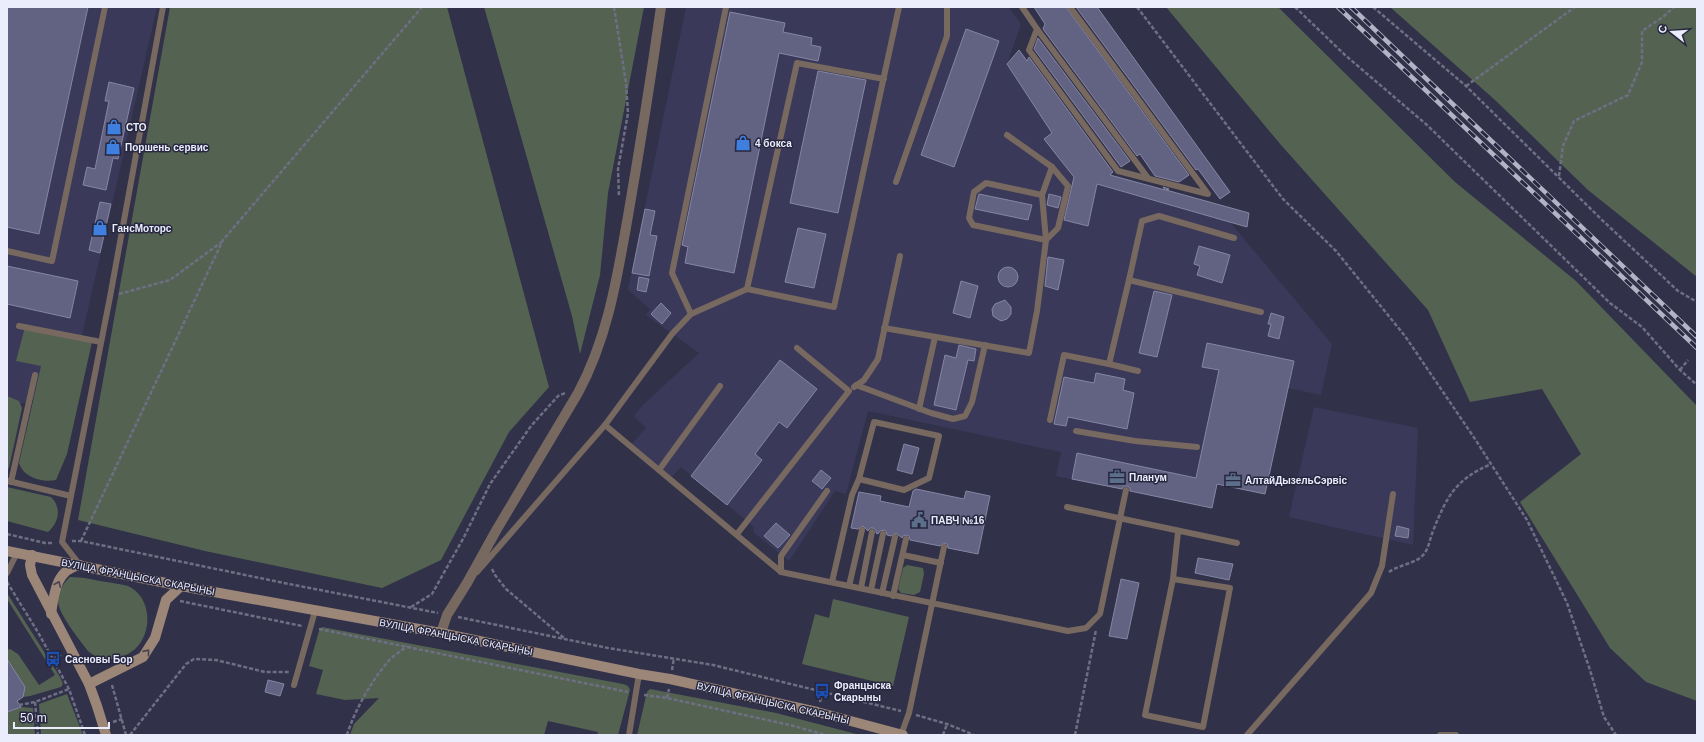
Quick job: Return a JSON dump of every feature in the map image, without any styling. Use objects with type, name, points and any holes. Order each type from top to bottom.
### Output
[{"type":"main road","name":"ВУЛІЦА ФРАНЦЫСКА СКАРЫНЫ","points":[[12,552],[181,586],[441,633],[639,674],[670,678],[817,712],[902,735]]},
{"type":"main road","points":[[32,556],[30,565],[32,575],[51,614],[89,684],[98,706],[106,735]]},
{"type":"main road","points":[[51,614],[58,582],[69,568],[80,565]]},
{"type":"main road","points":[[89,684],[143,657],[155,638],[163,607],[168,598],[181,586]]},
{"type":"street","points":[[441,633],[447,614],[467,583],[497,529],[583,384],[600,343],[611,307],[643,133],[661,7]]},
{"type":"lane","points":[[7,251],[52,261],[105,7]]},
{"type":"lane","points":[[80,565],[62,542],[110,297],[164,7]]},
{"type":"lane","points":[[691,314],[672,273],[726,7]]},
{"type":"lane","points":[[467,583],[605,425],[672,334],[691,314],[747,290],[834,307],[899,7]]},
{"type":"lane","points":[[896,182],[947,36],[946,7]]},
{"type":"lane","points":[[1022,7],[1148,178]]},
{"type":"lane","points":[[1037,29],[1029,50],[1118,171],[1208,194],[1070,7]]},
{"type":"lane","points":[[747,290],[797,63],[884,79]]},
{"type":"lane","points":[[1007,135],[1052,167],[1068,186],[1058,228],[1046,240]]},
{"type":"lane","points":[[884,328],[1029,353],[1037,311],[1046,240],[1042,195],[1052,167]]},
{"type":"lane","points":[[1042,195],[986,183],[974,192],[969,218],[973,225],[1046,240]]},
{"type":"lane","points":[[1109,364],[1142,222],[1159,216],[1234,238]]},
{"type":"lane","points":[[736,534],[849,391],[864,380],[878,359],[900,256]]},
{"type":"lane","points":[[1129,280],[1261,312]]},
{"type":"lane","points":[[19,326],[101,342]]},
{"type":"lane","points":[[919,408],[935,337]]},
{"type":"lane","points":[[856,385],[953,419],[965,416],[972,402],[985,345]]},
{"type":"lane","points":[[797,348],[849,391]]},
{"type":"lane","points":[[1050,420],[1064,355],[1138,371]]},
{"type":"lane","points":[[35,375],[9,481],[71,496]]},
{"type":"lane","points":[[659,470],[720,386]]},
{"type":"lane","points":[[832,582],[852,495],[874,422],[939,436],[929,478],[904,490],[858,478]]},
{"type":"lane","points":[[605,425],[781,572],[1068,631],[1086,628],[1100,614],[1126,490]]},
{"type":"lane","points":[[1076,431],[1135,441],[1197,447]]},
{"type":"lane","points":[[781,572],[781,556],[827,491]]},
{"type":"lane","points":[[1247,735],[1371,593],[1382,566],[1393,494]]},
{"type":"lane","points":[[1067,507],[1178,532],[1236,543]]},
{"type":"lane","points":[[849,586],[862,530]]},
{"type":"lane","points":[[861,588],[872,532]]},
{"type":"lane","points":[[1173,579],[1230,588],[1203,727],[1145,715],[1173,579],[1178,532]]},
{"type":"lane","points":[[871,590],[883,534]]},
{"type":"lane","points":[[882,593],[895,537]]},
{"type":"lane","points":[[893,596],[906,539]]},
{"type":"lane","points":[[902,735],[909,713],[944,547]]},
{"type":"lane","points":[[7,573],[12,552]]},
{"type":"lane","points":[[903,555],[941,563]]},
{"type":"lane","points":[[294,685],[315,611]]},
{"type":"lane","points":[[629,735],[639,674]]},
{"type":"lane","points":[[1440,735],[1456,735]]},
{"type":"path","points":[[110,297],[170,280],[223,240],[422,7]]},
{"type":"path","points":[[614,7],[626,83],[628,113],[618,169],[619,202]]},
{"type":"path","points":[[1136,7],[1283,199],[1336,251],[1405,336],[1491,464],[1527,520],[1567,603],[1604,717],[1616,735]]},
{"type":"path","points":[[1295,7],[1345,54],[1427,125],[1610,303],[1642,327],[1680,370],[1697,385]]},
{"type":"path","points":[[1374,7],[1466,86],[1602,220],[1678,292],[1697,302]]},
{"type":"path","points":[[1466,86],[1575,7]]},
{"type":"path","points":[[1559,176],[1563,146],[1574,121],[1628,94],[1642,62],[1642,31],[1664,17],[1674,7]]},
{"type":"path","points":[[81,540],[223,240]]},
{"type":"path","points":[[1680,370],[1688,360]]},
{"type":"path","points":[[411,607],[432,594],[464,538],[490,484],[531,426],[558,396],[583,384]]},
{"type":"path","points":[[1385,575],[1395,568],[1419,559],[1426,553],[1444,504],[1460,481],[1475,471],[1491,464]]},
{"type":"path","points":[[8,535],[45,543],[81,540],[608,648],[713,665],[909,713],[947,724],[974,735]]},
{"type":"path","points":[[488,560],[495,575],[506,589],[564,639]]},
{"type":"path","points":[[7,582],[39,634],[68,689],[86,735]]},
{"type":"path","points":[[168,598],[636,694],[675,700],[790,725],[826,735]]},
{"type":"path","points":[[1075,735],[1100,614]]},
{"type":"path","points":[[347,735],[351,723],[386,663],[407,646]]},
{"type":"path","points":[[130,735],[186,664],[194,659],[216,660],[265,672],[297,672]]},
{"type":"path","points":[[19,705],[35,702],[68,689]]},
{"type":"path","points":[[116,696],[126,735]]},
{"type":"path","points":[[35,702],[38,735]]},
{"type":"path","points":[[943,735],[947,724]]},
{"type":"shaded area","points":[[7,7],[157,7],[72,379],[52,394],[7,408]]},
{"type":"shaded area","points":[[686,7],[1008,7],[1021,24],[1007,64],[1052,133],[1084,174],[1098,185],[1230,222],[1332,344],[1321,395],[1288,388],[1265,494],[1217,484],[1212,508],[1056,476],[1061,452],[868,411],[846,494],[835,491],[789,561],[753,532],[754,527],[681,467],[672,477],[632,444],[646,428],[634,416],[642,406],[699,353],[646,315],[650,309],[628,290]]},
{"type":"shaded area","points":[[1314,407],[1418,428],[1413,545],[1289,517]]},
{"type":"green space","points":[[170,7],[447,7],[549,387],[509,432],[441,560],[382,588],[205,551],[78,520]]},
{"type":"green space","points":[[484,7],[644,7],[608,193],[600,275],[580,354],[572,316]]},
{"type":"green space","points":[[1166,7],[1278,7],[1455,182],[1576,281],[1697,406],[1697,701],[1646,682],[1610,648],[1520,502],[1581,454],[1542,389],[1470,402],[1428,310],[1281,145]]},
{"type":"green space","points":[[1390,7],[1697,7],[1697,277],[1588,190],[1495,100]]},
{"type":"green space","points":[[25,327],[92,342],[67,454],[56,480],[51,481],[34,478],[24,472],[19,463],[41,366],[16,361]]},
{"type":"green space","points":[[7,396],[19,401],[22,408],[9,468],[7,470]]},
{"type":"green space","points":[[7,487],[51,497],[57,506],[58,515],[55,524],[48,532],[7,521]]},
{"type":"green space","points":[[907,565],[923,568],[924,574],[920,592],[914,595],[901,593],[898,589],[903,568]]},
{"type":"green space","points":[[70,577],[120,584],[135,590],[144,603],[147,618],[145,635],[137,648],[124,656],[109,659],[94,656],[88,651],[69,626],[58,604],[61,589]]},
{"type":"green space","points":[[7,593],[60,677],[63,684],[61,687],[23,697],[23,692],[7,660],[7,650],[10,649],[18,654],[39,685],[55,675],[7,599]]},
{"type":"green space","points":[[833,599],[909,617],[893,686],[802,664],[815,614],[829,618]]},
{"type":"green space","points":[[322,627],[623,684],[628,686],[630,690],[618,735],[597,735],[598,732],[548,721],[544,735],[350,735],[354,724],[379,698],[345,700],[316,694],[323,670],[309,666],[319,631]]},
{"type":"green space","points":[[650,689],[776,713],[860,735],[637,735],[647,692]]},
{"type":"green space","points":[[67,694],[83,735],[41,735],[39,704]]},
{"type":"green space","points":[[21,707],[33,708],[35,735],[7,735],[8,711]]},
{"type":"building","points":[[7,7],[88,7],[39,234],[7,227]]},
{"type":"building","points":[[1034,7],[1066,7],[1189,175],[1179,182],[1155,176],[1140,154],[1137,156],[1043,29],[1045,24]]},
{"type":"building","points":[[1076,7],[1097,7],[1230,192],[1220,199],[1198,169],[1196,170]]},
{"type":"building","points":[[730,12],[785,23],[783,32],[812,38],[811,45],[821,47],[818,61],[779,53],[734,273],[685,263],[688,247],[682,245]]},
{"type":"building","points":[[966,29],[999,41],[954,167],[921,155]]},
{"type":"building","points":[[1038,38],[1130,161],[1121,167],[1034,49]]},
{"type":"building","points":[[1019,50],[1027,61],[1029,57],[1113,172],[1110,175],[1165,190],[1163,187],[1169,189],[1166,190],[1249,213],[1247,227],[1097,184],[1088,226],[1064,220],[1074,177],[1044,139],[1052,133],[1007,64]]},
{"type":"building","points":[[818,71],[866,80],[838,213],[790,203]]},
{"type":"building","points":[[109,82],[134,88],[118,159],[113,158],[106,190],[83,185],[87,167],[95,169],[109,101],[105,101]]},
{"type":"building","points":[[979,194],[1032,205],[1028,220],[975,209]]},
{"type":"building","points":[[1049,194],[1061,197],[1058,208],[1047,205]]},
{"type":"building","points":[[100,202],[111,204],[100,253],[89,250]]},
{"type":"building","points":[[645,209],[655,211],[650,235],[657,236],[649,276],[632,273]]},
{"type":"building","points":[[798,228],[826,234],[814,288],[785,282]]},
{"type":"building","points":[[1199,246],[1230,255],[1222,283],[1197,275],[1200,266],[1194,264]]},
{"type":"building","points":[[1048,257],[1064,260],[1058,290],[1045,286]]},
{"type":"building","points":[[7,266],[78,281],[70,318],[7,304]]},
{"type":"building","points":[[1008,267],[1015,270],[1018,277],[1015,284],[1008,287],[1001,284],[998,277],[1001,270]]},
{"type":"building","points":[[639,277],[649,279],[646,292],[637,290]]},
{"type":"building","points":[[961,281],[978,286],[970,318],[953,313]]},
{"type":"building","points":[[1154,291],[1172,295],[1157,357],[1139,353]]},
{"type":"building","points":[[1005,300],[1011,307],[1011,314],[1007,319],[1001,321],[993,316],[992,309],[995,304]]},
{"type":"building","points":[[661,303],[671,313],[662,324],[651,314]]},
{"type":"building","points":[[1271,313],[1284,317],[1279,339],[1268,336],[1271,324],[1268,324]]},
{"type":"building","points":[[1207,343],[1294,361],[1265,494],[1217,484],[1212,508],[1130,491],[1130,488],[1127,486],[1124,486],[1122,489],[1072,479],[1077,453],[1196,478],[1219,370],[1202,367]]},
{"type":"building","points":[[959,345],[976,349],[974,361],[968,360],[956,410],[934,405],[945,355],[956,358]]},
{"type":"building","points":[[780,360],[817,389],[787,428],[779,422],[755,454],[762,460],[727,505],[691,476]]},
{"type":"building","points":[[1096,373],[1125,379],[1123,390],[1134,393],[1127,429],[1068,417],[1066,426],[1054,424],[1064,377],[1094,383]]},
{"type":"building","points":[[904,444],[919,448],[912,474],[897,470]]},
{"type":"building","points":[[821,470],[831,478],[822,489],[812,481]]},
{"type":"building","name":"ПАВЧ №16","points":[[916,489],[964,499],[966,491],[990,496],[978,554],[948,548],[947,544],[945,543],[940,546],[910,540],[909,536],[907,535],[903,536],[902,538],[896,533],[891,536],[887,535],[886,531],[884,530],[880,531],[878,534],[873,528],[870,528],[868,531],[863,526],[858,529],[851,528],[859,492],[881,496],[880,501],[909,507],[913,491]]},
{"type":"building","points":[[776,523],[790,535],[778,548],[764,536]]},
{"type":"building","points":[[1397,526],[1409,529],[1408,538],[1395,536]]},
{"type":"building","points":[[1198,558],[1233,564],[1229,580],[1195,573]]},
{"type":"building","points":[[1121,579],[1139,583],[1127,639],[1109,636]]},
{"type":"building","points":[[7,659],[25,687],[23,697],[17,701],[21,707],[7,712]]},
{"type":"building","points":[[268,680],[284,684],[280,696],[265,692]]},
{"type":"railway","points":[[1338,7],[1697,348]]},
{"type":"railway","points":[[1351,7],[1697,337]]},
{"type":"place","name":"СТО","points":[[114,127]]},
{"type":"place","name":"4 бокса","points":[[743,143]]},
{"type":"place","name":"Поршень сервис","points":[[113,147]]},
{"type":"place","name":"ГансМоторс","points":[[100,228]]},
{"type":"place","name":"Планум","points":[[1117,477]]},
{"type":"place","name":"АлтайДызельСэрвіс","points":[[1233,480]]},
{"type":"place","name":"ПАВЧ №16","points":[[919,520]]},
{"type":"place","name":"Сасновы Бор","points":[[53,659]]},
{"type":"place","name":"Францыска Скарыны","points":[[822,691]]}]
